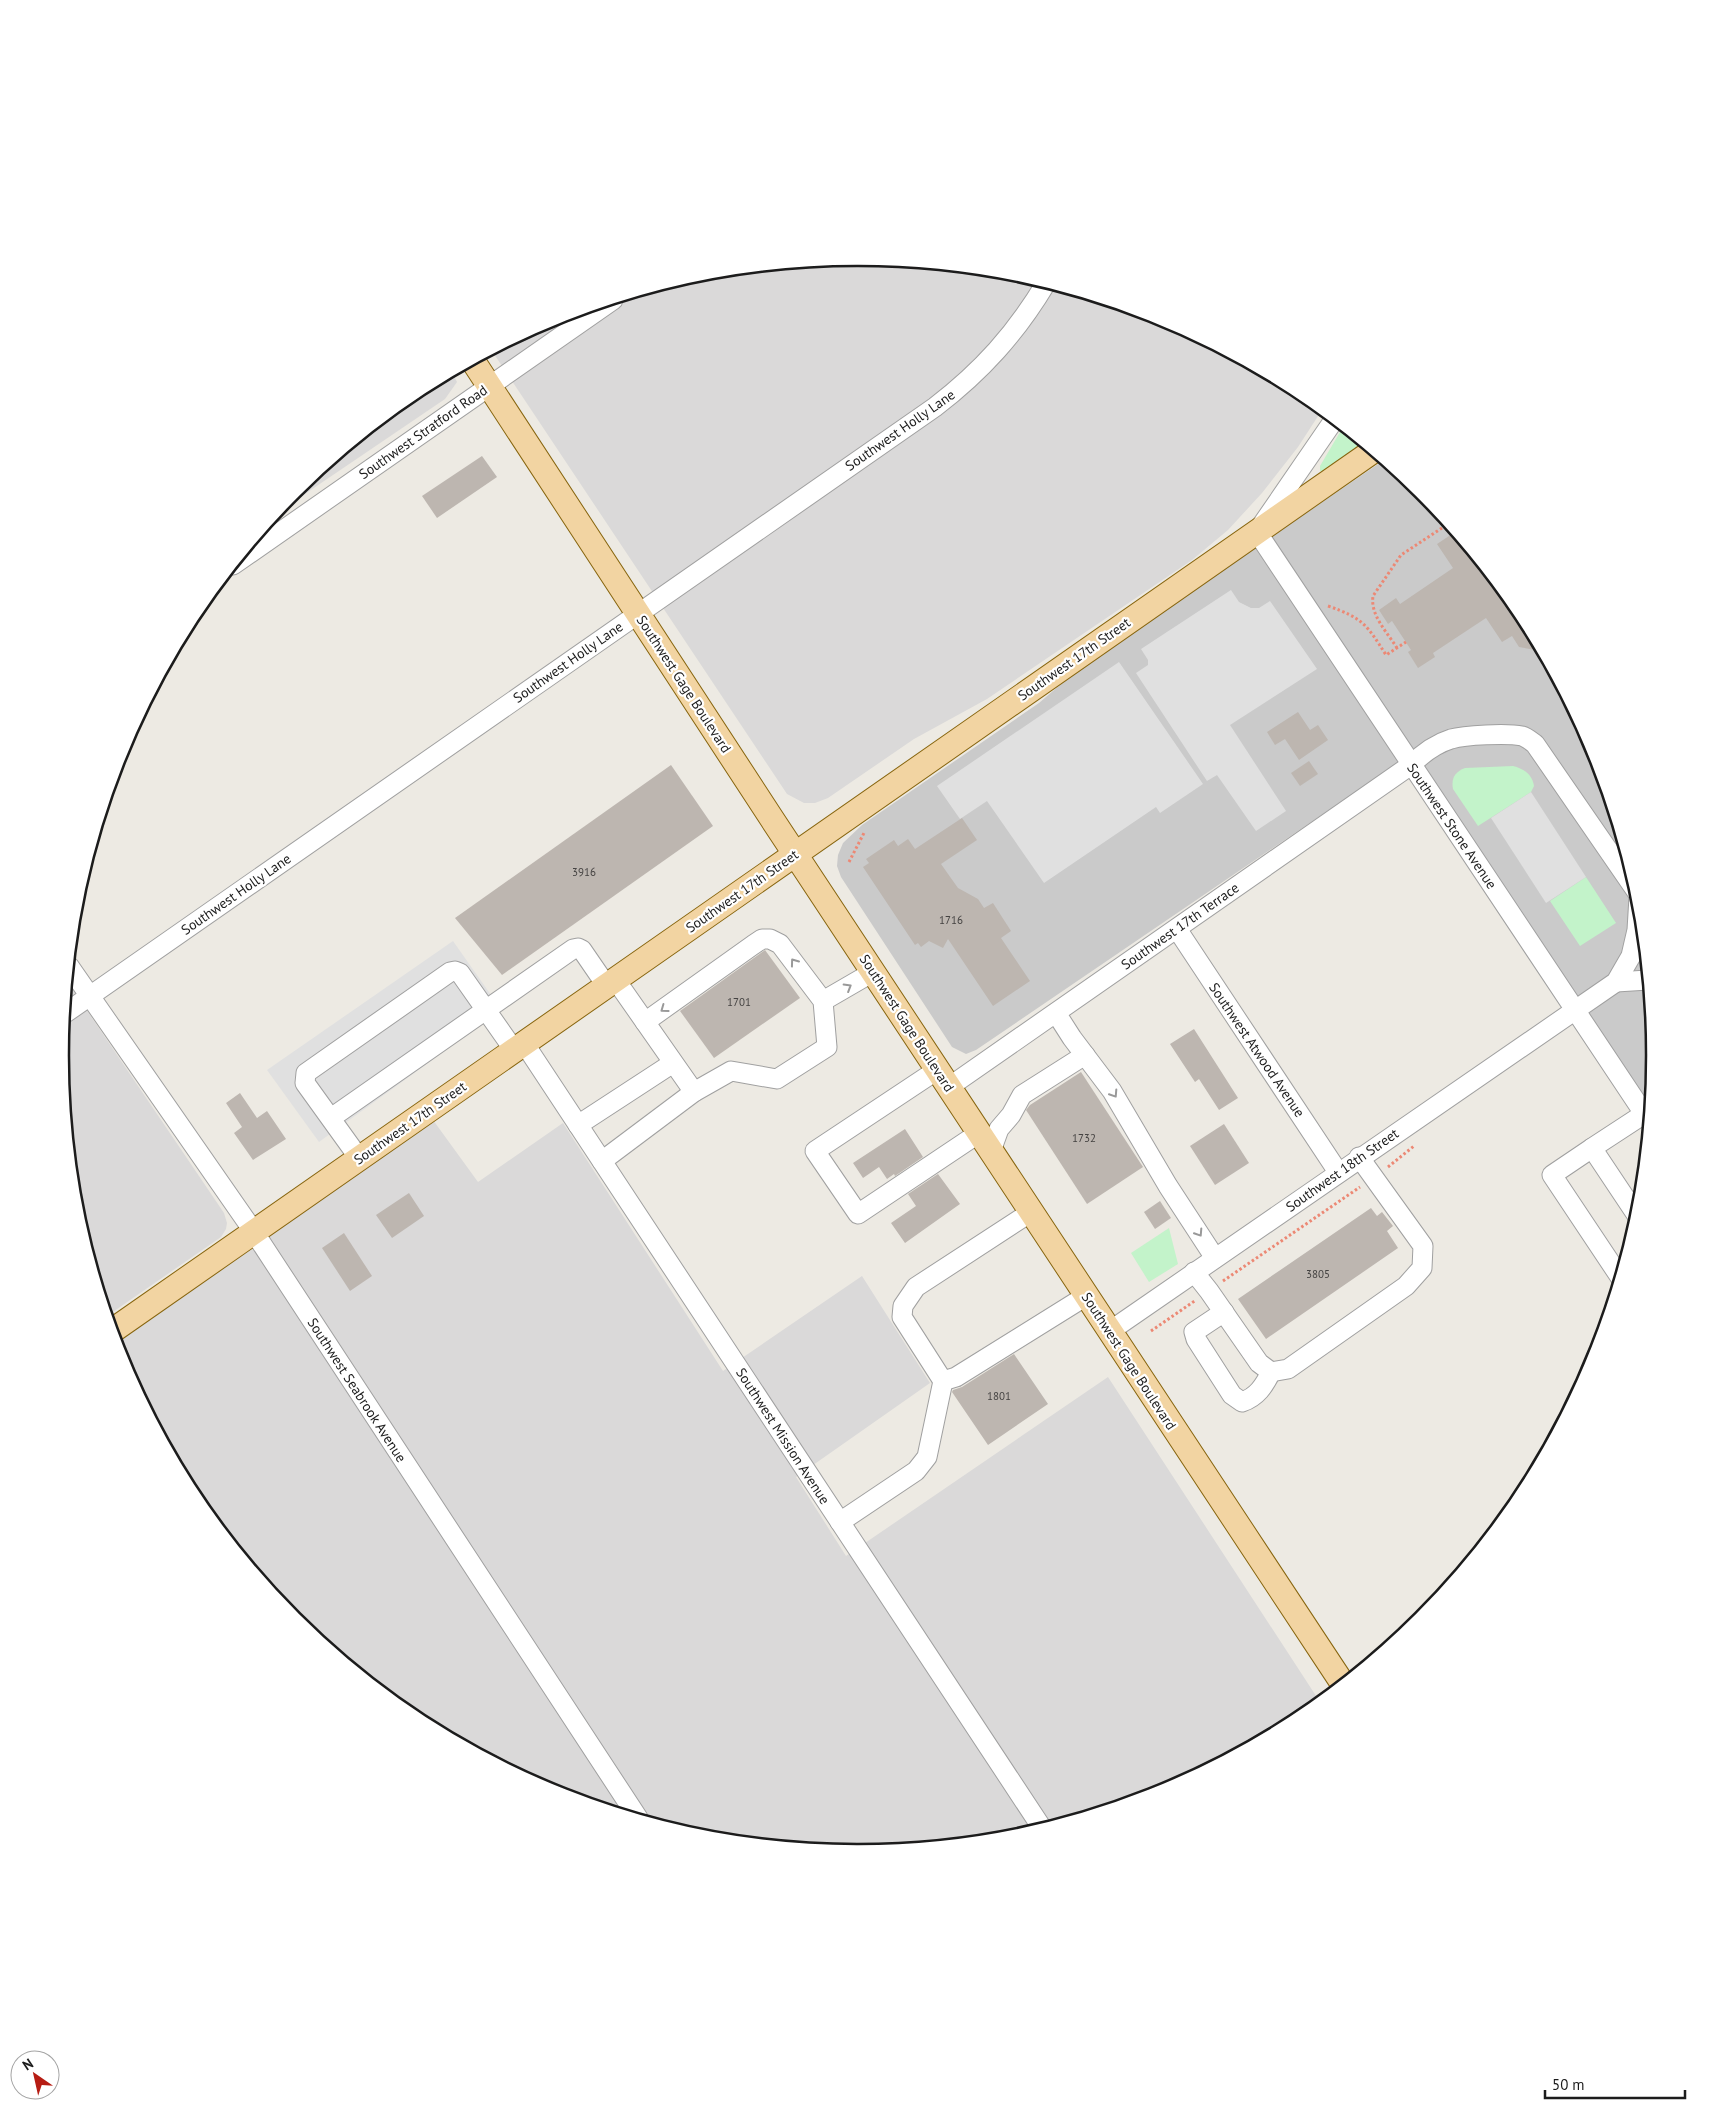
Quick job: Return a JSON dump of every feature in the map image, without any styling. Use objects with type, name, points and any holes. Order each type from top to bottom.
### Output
[{"type":"main road","name":"Southwest Gage Boulevard","points":[[476,365],[943,1079],[1339,1680]]},
{"type":"main road","name":"Southwest 17th Street","points":[[118,1327],[1368,454]]},
{"type":"street","name":"Southwest Holly Lane","points":[[70,1010],[959,389],[975,375],[1005,342],[1030,310],[1043,288]]},
{"type":"street","name":"Southwest Stratford Road","points":[[250,552],[599,310]]},
{"type":"street","points":[[1257,532],[1331,424]]},
{"type":"street","name":"Southwest Stone Avenue","points":[[1257,532],[1644,1114]]},
{"type":"street","name":"Southwest 17th Terrace","points":[[985,1142],[858,1214],[815,1151],[1056,1013],[1411,765],[1421,755],[1450,739],[1461,737],[1524,736],[1535,744],[1624,872]]},
{"type":"street","name":"Southwest Atwood Avenue","points":[[1177,929],[1338,1172]]},
{"type":"street","points":[[1616,982],[1631,956],[1636,932]]},
{"type":"street","points":[[602,1161],[694,1092],[731,1072],[776,1079],[827,1047],[823,1001],[780,944],[770,939],[762,940],[645,1022]]},
{"type":"street","points":[[331,1118],[573,949],[578,948],[611,982],[645,1022],[694,1092]]},
{"type":"street","name":"Southwest Mission Avenue","points":[[359,1158],[305,1083],[306,1073],[455,970],[460,973],[486,1010],[519,1046],[578,1125],[1038,1823]]},
{"type":"street","name":"Southwest Seabrook Avenue","points":[[73,972],[254,1232],[633,1811]]},
{"type":"street","points":[[823,1001],[873,972]]},
{"type":"street","points":[[1616,982],[1643,980]]},
{"type":"street","name":"Southwest 18th Street","points":[[1110,1331],[1359,1157],[1616,982]]},
{"type":"street","points":[[1056,1013],[1112,1091],[1168,1186],[1215,1258]]},
{"type":"street","points":[[985,1142],[1011,1115],[1022,1095],[1085,1055]]},
{"type":"street","points":[[578,1125],[674,1063]]},
{"type":"street","points":[[1616,1270],[1552,1175],[1592,1148],[1644,1118]]},
{"type":"street","points":[[1592,1148],[1631,1207]]},
{"type":"street","points":[[1194,1272],[1259,1363],[1271,1372],[1288,1369],[1406,1286],[1422,1268],[1423,1246],[1359,1157]]},
{"type":"street","points":[[840,1522],[916,1471],[927,1457],[942,1381],[902,1316],[903,1306],[916,1287],[1031,1212]]},
{"type":"street","points":[[942,1381],[956,1377],[1086,1296]]},
{"type":"street","points":[[1224,1312],[1194,1332],[1196,1339],[1232,1395],[1242,1402],[1250,1399],[1263,1388],[1271,1372]]},
{"type":"path","points":[[1397,648],[1374,613],[1372,603],[1374,596],[1401,555],[1443,527]]},
{"type":"path","points":[[1322,604],[1351,614],[1363,623],[1386,655],[1406,642]]},
{"type":"shaded area","points":[[858,266],[909,268],[1011,281],[1062,293],[1111,308],[1159,326],[1206,348],[1252,372],[1319,415],[1298,447],[1262,493],[1228,530],[1192,560],[987,699],[914,739],[828,798],[815,803],[804,803],[787,794],[495,355],[556,326],[604,308],[653,293],[704,281],[806,268]]},
{"type":"shaded area","points":[[455,377],[457,382],[445,399],[299,498],[337,462],[377,429],[419,399]]},
{"type":"shaded area","points":[[1379,463],[1451,535],[1513,617],[1541,661],[1565,706],[1586,753],[1604,801],[1619,851],[1631,901],[1640,952],[1645,1003],[1645,1101],[1414,752],[976,1050],[966,1054],[952,1047],[841,877],[837,866],[838,855],[843,843],[862,825],[1039,703],[1082,666]]},
{"type":"shaded area","points":[[1231,590],[1239,602],[1251,608],[1259,608],[1270,601],[1317,669],[1230,725],[1286,811],[1256,831],[1217,775],[1207,781],[1136,673],[1148,665],[1148,660],[1141,649]]},
{"type":"shaded area","points":[[1119,662],[1203,784],[1160,813],[1156,807],[1044,883],[987,801],[960,819],[937,786]]},
{"type":"shaded area","points":[[1531,792],[1586,877],[1546,903],[1491,818]]},
{"type":"shaded area","points":[[453,941],[491,995],[567,942],[591,945],[319,1142],[267,1070]]},
{"type":"shaded area","points":[[72,988],[224,1213],[227,1223],[221,1237],[112,1312],[96,1259],[84,1209],[75,1158],[70,1107],[69,1055]]},
{"type":"shaded area","points":[[433,1120],[478,1182],[563,1123],[723,1371],[862,1276],[930,1383],[796,1477],[846,1556],[1108,1377],[1316,1696],[1252,1738],[1159,1784],[1111,1802],[1062,1817],[1011,1829],[909,1842],[858,1844],[806,1842],[755,1837],[704,1829],[653,1817],[604,1802],[556,1784],[463,1738],[419,1711],[377,1681],[337,1648],[264,1575],[202,1493],[174,1449],[150,1404],[122,1338]]},
{"type":"green space","points":[[1341,431],[1359,446],[1323,471],[1320,471],[1320,466]]},
{"type":"green space","points":[[1513,766],[1524,770],[1529,775],[1534,786],[1531,792],[1478,826],[1453,789],[1454,776],[1465,768]]},
{"type":"green space","points":[[1586,877],[1616,923],[1580,946],[1550,901]]},
{"type":"green space","points":[[1169,1228],[1178,1264],[1149,1282],[1131,1253]]},
{"type":"building","points":[[482,456],[497,477],[437,518],[422,496]]},
{"type":"building","points":[[1451,535],[1483,575],[1534,650],[1519,647],[1512,636],[1502,642],[1486,618],[1433,653],[1435,657],[1418,668],[1408,652],[1411,650],[1392,621],[1388,624],[1379,610],[1396,598],[1400,604],[1453,568],[1437,544]]},
{"type":"building","points":[[1298,712],[1310,730],[1318,725],[1328,740],[1299,760],[1285,739],[1275,745],[1267,732]]},
{"type":"building","points":[[1309,761],[1318,774],[1300,786],[1291,773]]},
{"type":"building","points":[[671,765],[713,826],[502,975],[455,918]]},
{"type":"building","points":[[962,818],[977,840],[941,864],[958,888],[978,899],[984,908],[993,903],[1011,931],[1001,938],[1030,981],[993,1006],[948,939],[943,948],[929,941],[921,947],[918,943],[915,945],[863,867],[869,863],[866,859],[894,840],[898,846],[908,839],[915,849]]},
{"type":"building","points":[[765,950],[800,998],[714,1058],[680,1011]]},
{"type":"building","points":[[1194,1029],[1238,1098],[1219,1110],[1199,1079],[1195,1082],[1170,1044]]},
{"type":"building","points":[[1081,1072],[1143,1167],[1087,1204],[1026,1110],[1030,1105]]},
{"type":"building","points":[[240,1093],[257,1118],[267,1111],[286,1139],[253,1160],[234,1133],[242,1127],[226,1103]]},
{"type":"building","points":[[1224,1124],[1249,1163],[1215,1185],[1190,1146]]},
{"type":"building","points":[[905,1129],[923,1157],[895,1176],[894,1174],[887,1179],[879,1167],[863,1178],[853,1163]]},
{"type":"building","points":[[938,1174],[960,1204],[905,1243],[891,1223],[916,1206],[908,1194]]},
{"type":"building","points":[[409,1193],[424,1216],[392,1238],[376,1215]]},
{"type":"building","points":[[1160,1201],[1171,1218],[1155,1229],[1144,1212]]},
{"type":"building","points":[[1371,1208],[1377,1216],[1382,1212],[1393,1226],[1387,1231],[1398,1248],[1266,1339],[1238,1299]]},
{"type":"building","points":[[344,1233],[372,1276],[350,1291],[322,1248]]},
{"type":"building","points":[[1014,1354],[1048,1404],[988,1445],[952,1392]]}]
